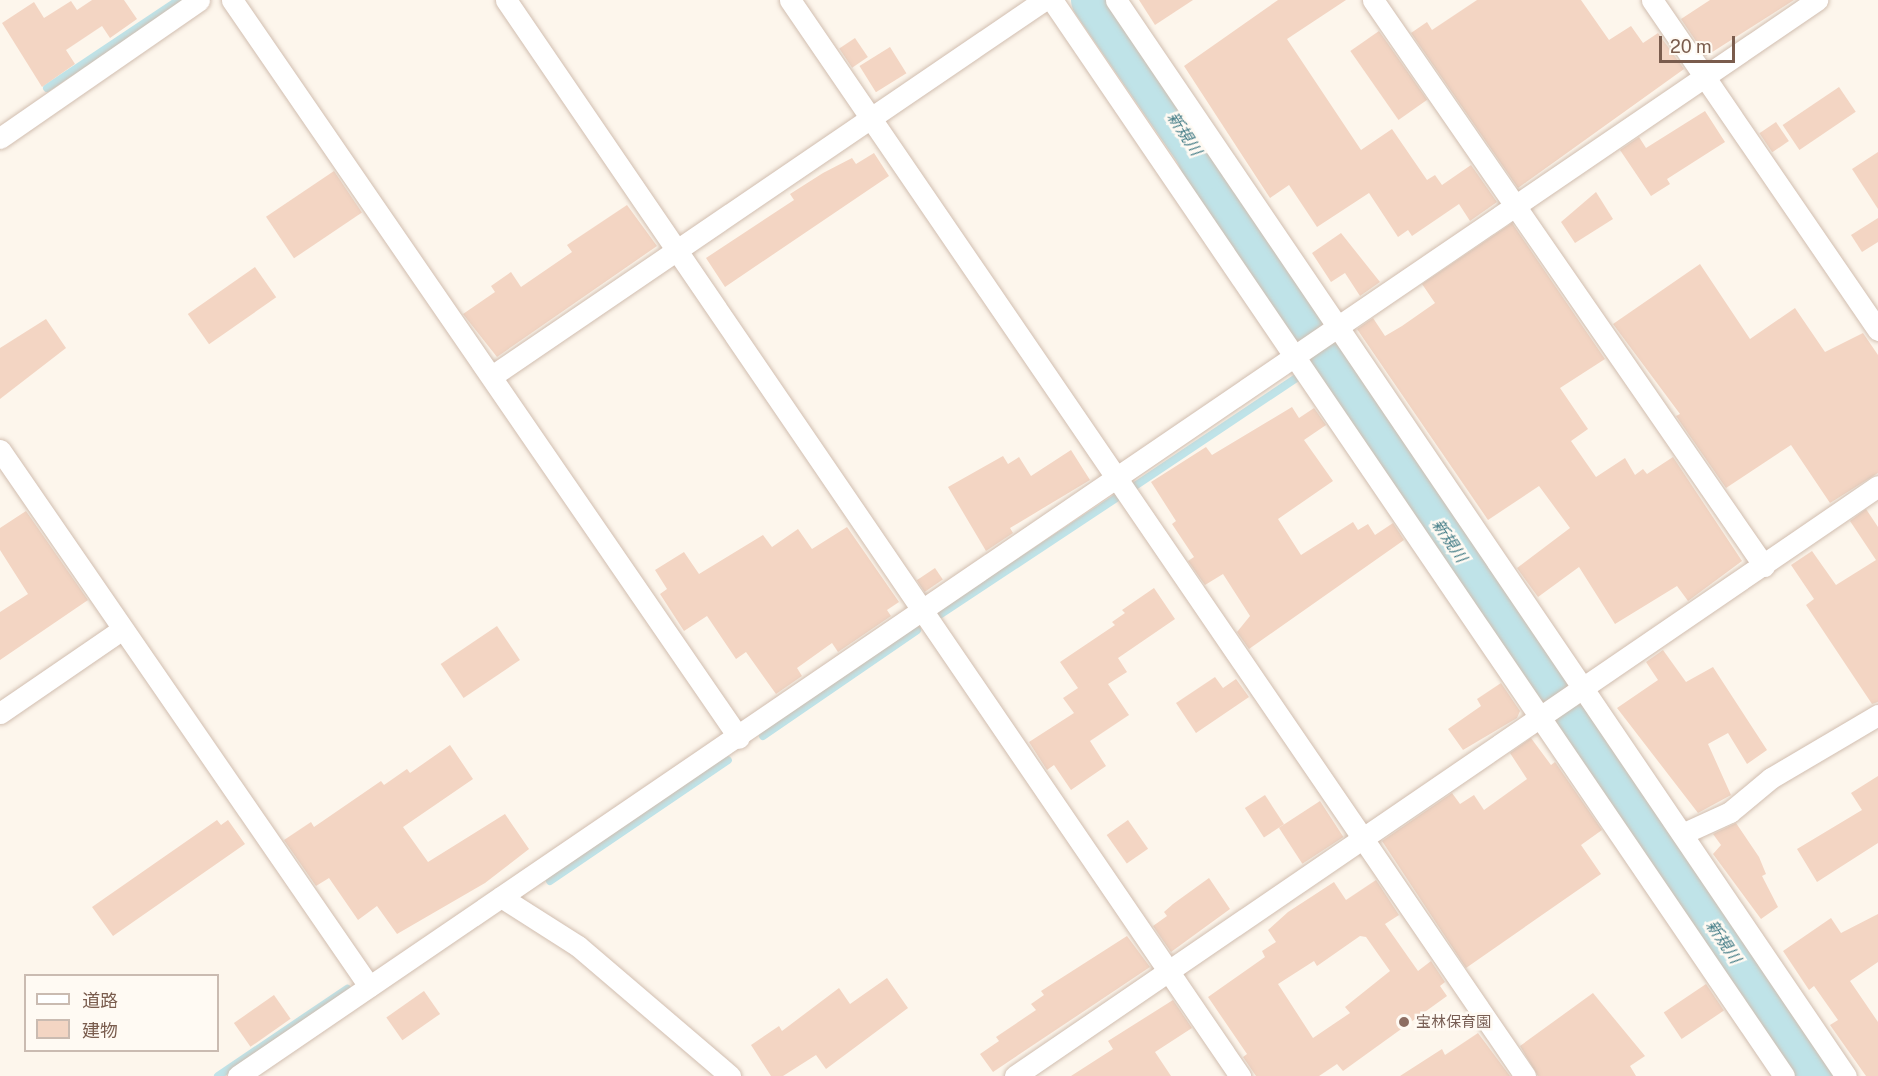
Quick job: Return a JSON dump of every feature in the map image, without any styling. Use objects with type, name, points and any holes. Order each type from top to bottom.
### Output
[{"type":"street","points":[[0,138],[199,0]]},
{"type":"street","points":[[232,0],[739,738]]},
{"type":"street","points":[[506,0],[1240,1076]]},
{"type":"street","points":[[790,0],[1525,1076]]},
{"type":"street","points":[[492,376],[1044,0]]},
{"type":"street","points":[[1052,0],[1544,715],[1782,1076]]},
{"type":"street","points":[[1116,0],[1335,330],[1846,1076]]},
{"type":"street","points":[[1373,0],[1514,209],[1764,566]]},
{"type":"street","points":[[1652,0],[1878,330]]},
{"type":"street","points":[[238,1076],[1118,480],[1302,364],[1335,330],[1817,0]]},
{"type":"street","points":[[0,450],[121,630],[369,986]]},
{"type":"street","points":[[1015,1076],[1364,841],[1878,486]]},
{"type":"street","points":[[0,713],[121,630]]},
{"type":"street","points":[[1682,834],[1730,812],[1771,778],[1878,715]]},
{"type":"street","points":[[501,897],[578,946],[730,1076]]},
{"type":"building","points":[[92,0],[124,0],[137,19],[110,38],[102,26],[66,50],[75,64],[42,87],[2,23],[34,2],[44,18],[71,1],[77,10]]},
{"type":"building","points":[[1139,0],[1193,0],[1155,25]]},
{"type":"building","points":[[1278,0],[1346,0],[1287,39],[1361,150],[1392,129],[1427,180],[1435,175],[1442,185],[1471,165],[1497,202],[1470,221],[1459,204],[1412,236],[1408,230],[1398,237],[1369,193],[1317,227],[1289,185],[1270,198],[1184,66]]},
{"type":"building","points":[[1477,0],[1581,0],[1609,40],[1631,26],[1643,43],[1658,33],[1684,69],[1518,188],[1411,33],[1427,22],[1432,30]]},
{"type":"building","points":[[1710,0],[1794,0],[1706,56],[1681,19]]},
{"type":"building","points":[[1379,31],[1427,100],[1399,120],[1350,51]]},
{"type":"building","points":[[855,38],[868,57],[852,68],[839,49]]},
{"type":"building","points":[[890,47],[906,73],[876,92],[859,66]]},
{"type":"building","points":[[1839,87],[1856,112],[1799,150],[1783,125]]},
{"type":"building","points":[[1705,111],[1725,142],[1667,179],[1670,184],[1651,196],[1620,150],[1639,137],[1646,148]]},
{"type":"building","points":[[1776,122],[1789,141],[1772,152],[1759,133]]},
{"type":"building","points":[[1878,152],[1878,209],[1852,169]]},
{"type":"building","points":[[874,153],[889,176],[725,287],[706,258],[794,200],[790,194],[823,173],[852,158],[856,164]]},
{"type":"building","points":[[334,171],[362,212],[294,258],[266,217]]},
{"type":"building","points":[[1596,192],[1613,219],[1575,243],[1561,222]]},
{"type":"building","points":[[627,205],[657,246],[497,357],[463,314],[495,292],[491,286],[511,272],[521,287],[572,252],[567,245]]},
{"type":"building","points":[[1878,218],[1878,242],[1862,252],[1851,235]]},
{"type":"building","points":[[1512,223],[1605,359],[1560,388],[1588,429],[1571,441],[1596,477],[1625,458],[1635,475],[1643,469],[1647,474],[1673,457],[1742,561],[1688,601],[1677,586],[1615,624],[1579,567],[1538,597],[1517,568],[1570,528],[1539,486],[1488,520],[1357,329],[1373,318],[1385,336],[1402,326],[1435,303],[1422,284]]},
{"type":"building","points":[[1341,233],[1380,282],[1360,296],[1345,273],[1331,282],[1312,253]]},
{"type":"building","points":[[1700,264],[1750,339],[1795,308],[1825,352],[1863,333],[1878,355],[1878,473],[1830,503],[1791,445],[1726,488],[1676,416],[1680,414],[1613,324]]},
{"type":"building","points":[[255,267],[276,297],[209,344],[188,314]]},
{"type":"building","points":[[46,319],[66,348],[0,399],[0,348]]},
{"type":"building","points":[[1292,407],[1299,418],[1314,408],[1326,425],[1304,440],[1333,481],[1278,519],[1301,555],[1353,522],[1358,530],[1368,524],[1375,535],[1393,523],[1404,540],[1249,649],[1237,632],[1250,616],[1223,574],[1205,585],[1188,561],[1194,557],[1172,524],[1176,521],[1151,482],[1206,447],[1212,455]]},
{"type":"building","points":[[1071,450],[1090,480],[1010,528],[1013,533],[986,551],[948,487],[1003,456],[1008,464],[1019,457],[1031,476]]},
{"type":"building","points":[[1866,509],[1878,527],[1878,702],[1872,704],[1806,605],[1814,599],[1791,565],[1812,551],[1836,585],[1876,560],[1850,521]]},
{"type":"building","points":[[26,511],[88,600],[0,660],[0,612],[28,594],[0,550],[0,528]]},
{"type":"building","points":[[847,527],[899,602],[887,610],[891,616],[838,652],[832,643],[797,668],[802,676],[776,694],[746,652],[736,659],[707,616],[684,631],[660,594],[667,589],[655,570],[684,552],[699,574],[763,535],[772,547],[798,529],[812,549]]},
{"type":"building","points":[[935,568],[943,580],[925,592],[917,580]]},
{"type":"building","points":[[1154,588],[1175,619],[1118,658],[1127,672],[1108,684],[1129,715],[1090,741],[1106,766],[1071,790],[1054,765],[1047,770],[1029,742],[1074,713],[1063,698],[1078,688],[1060,662],[1115,625],[1112,622],[1125,613],[1122,610]]},
{"type":"building","points":[[497,626],[520,660],[464,698],[441,664]]},
{"type":"building","points":[[1663,650],[1686,682],[1713,667],[1767,750],[1747,764],[1728,733],[1708,744],[1731,795],[1698,813],[1617,708],[1658,680],[1646,662]]},
{"type":"building","points":[[1215,677],[1223,688],[1236,679],[1249,697],[1196,733],[1176,703]]},
{"type":"building","points":[[1501,683],[1520,711],[1517,718],[1463,750],[1448,729],[1481,706],[1477,699]]},
{"type":"building","points":[[1531,738],[1551,765],[1555,762],[1602,830],[1581,845],[1601,874],[1466,968],[1382,841],[1452,793],[1460,804],[1474,795],[1484,810],[1527,779],[1510,753]]},
{"type":"building","points":[[450,745],[473,779],[403,827],[428,862],[505,814],[529,849],[485,883],[397,934],[377,906],[358,920],[329,878],[316,886],[284,840],[311,822],[314,827],[381,781],[384,785],[407,769],[410,773]]},
{"type":"building","points":[[1878,776],[1878,843],[1817,882],[1797,849],[1862,810],[1851,793]]},
{"type":"building","points":[[1265,795],[1284,824],[1264,837],[1245,808]]},
{"type":"building","points":[[1320,801],[1343,837],[1302,864],[1279,828]]},
{"type":"building","points":[[217,820],[221,825],[228,820],[245,844],[113,936],[92,907]]},
{"type":"building","points":[[1128,820],[1148,849],[1127,864],[1107,835]]},
{"type":"building","points":[[1736,823],[1759,857],[1766,874],[1762,876],[1778,907],[1761,919],[1713,854],[1721,845],[1713,834]]},
{"type":"building","points":[[1209,878],[1230,909],[1171,952],[1153,926],[1167,916],[1164,912],[1173,904]]},
{"type":"building","points":[[1376,880],[1399,915],[1385,924],[1418,971],[1431,961],[1445,982],[1440,986],[1447,996],[1343,1071],[1337,1064],[1319,1076],[1256,1076],[1243,1057],[1247,1054],[1208,997],[1265,957],[1262,951],[1276,942],[1268,930],[1288,912],[1334,882],[1346,900]],"holes":[[[1360,936],[1366,937],[1390,971],[1345,1007],[1350,1013],[1313,1038],[1278,984],[1314,961],[1317,966]]]},
{"type":"building","points":[[1878,914],[1878,962],[1850,981],[1878,1022],[1878,1076],[1866,1076],[1830,1025],[1838,1020],[1814,986],[1809,990],[1783,951],[1831,918],[1841,933]]},
{"type":"building","points":[[1127,936],[1150,967],[993,1072],[980,1054],[999,1041],[996,1037],[1036,1010],[1031,1004],[1044,995],[1041,991]]},
{"type":"building","points":[[887,978],[908,1008],[826,1069],[816,1055],[783,1076],[771,1076],[751,1045],[779,1026],[782,1031],[839,988],[850,1004]]},
{"type":"building","points":[[1706,984],[1724,1011],[1682,1039],[1664,1013]]},
{"type":"building","points":[[424,991],[440,1014],[402,1040],[386,1017]]},
{"type":"building","points":[[1593,993],[1645,1056],[1630,1066],[1636,1076],[1538,1076],[1520,1046]]},
{"type":"building","points":[[274,995],[291,1019],[250,1047],[234,1023]]},
{"type":"building","points":[[1173,1000],[1192,1028],[1155,1052],[1171,1076],[1071,1076],[1113,1049],[1108,1041]]},
{"type":"building","points":[[1478,1033],[1510,1076],[1400,1076],[1442,1049],[1445,1055]]},
{"type":"waterway","points":[[47,88],[179,0]]},
{"type":"waterway","name":"新規川","points":[[1094,0],[1198,152],[1223,209],[1815,1076]]},
{"type":"waterway","points":[[1135,486],[1325,359]]},
{"type":"waterway","points":[[941,614],[1115,499]]},
{"type":"waterway","points":[[763,736],[917,630]]},
{"type":"waterway","points":[[550,881],[728,760]]},
{"type":"waterway","points":[[218,1076],[347,989]]},
{"type":"place","name":"宝林保育園","points":[[1404,1022]]}]
